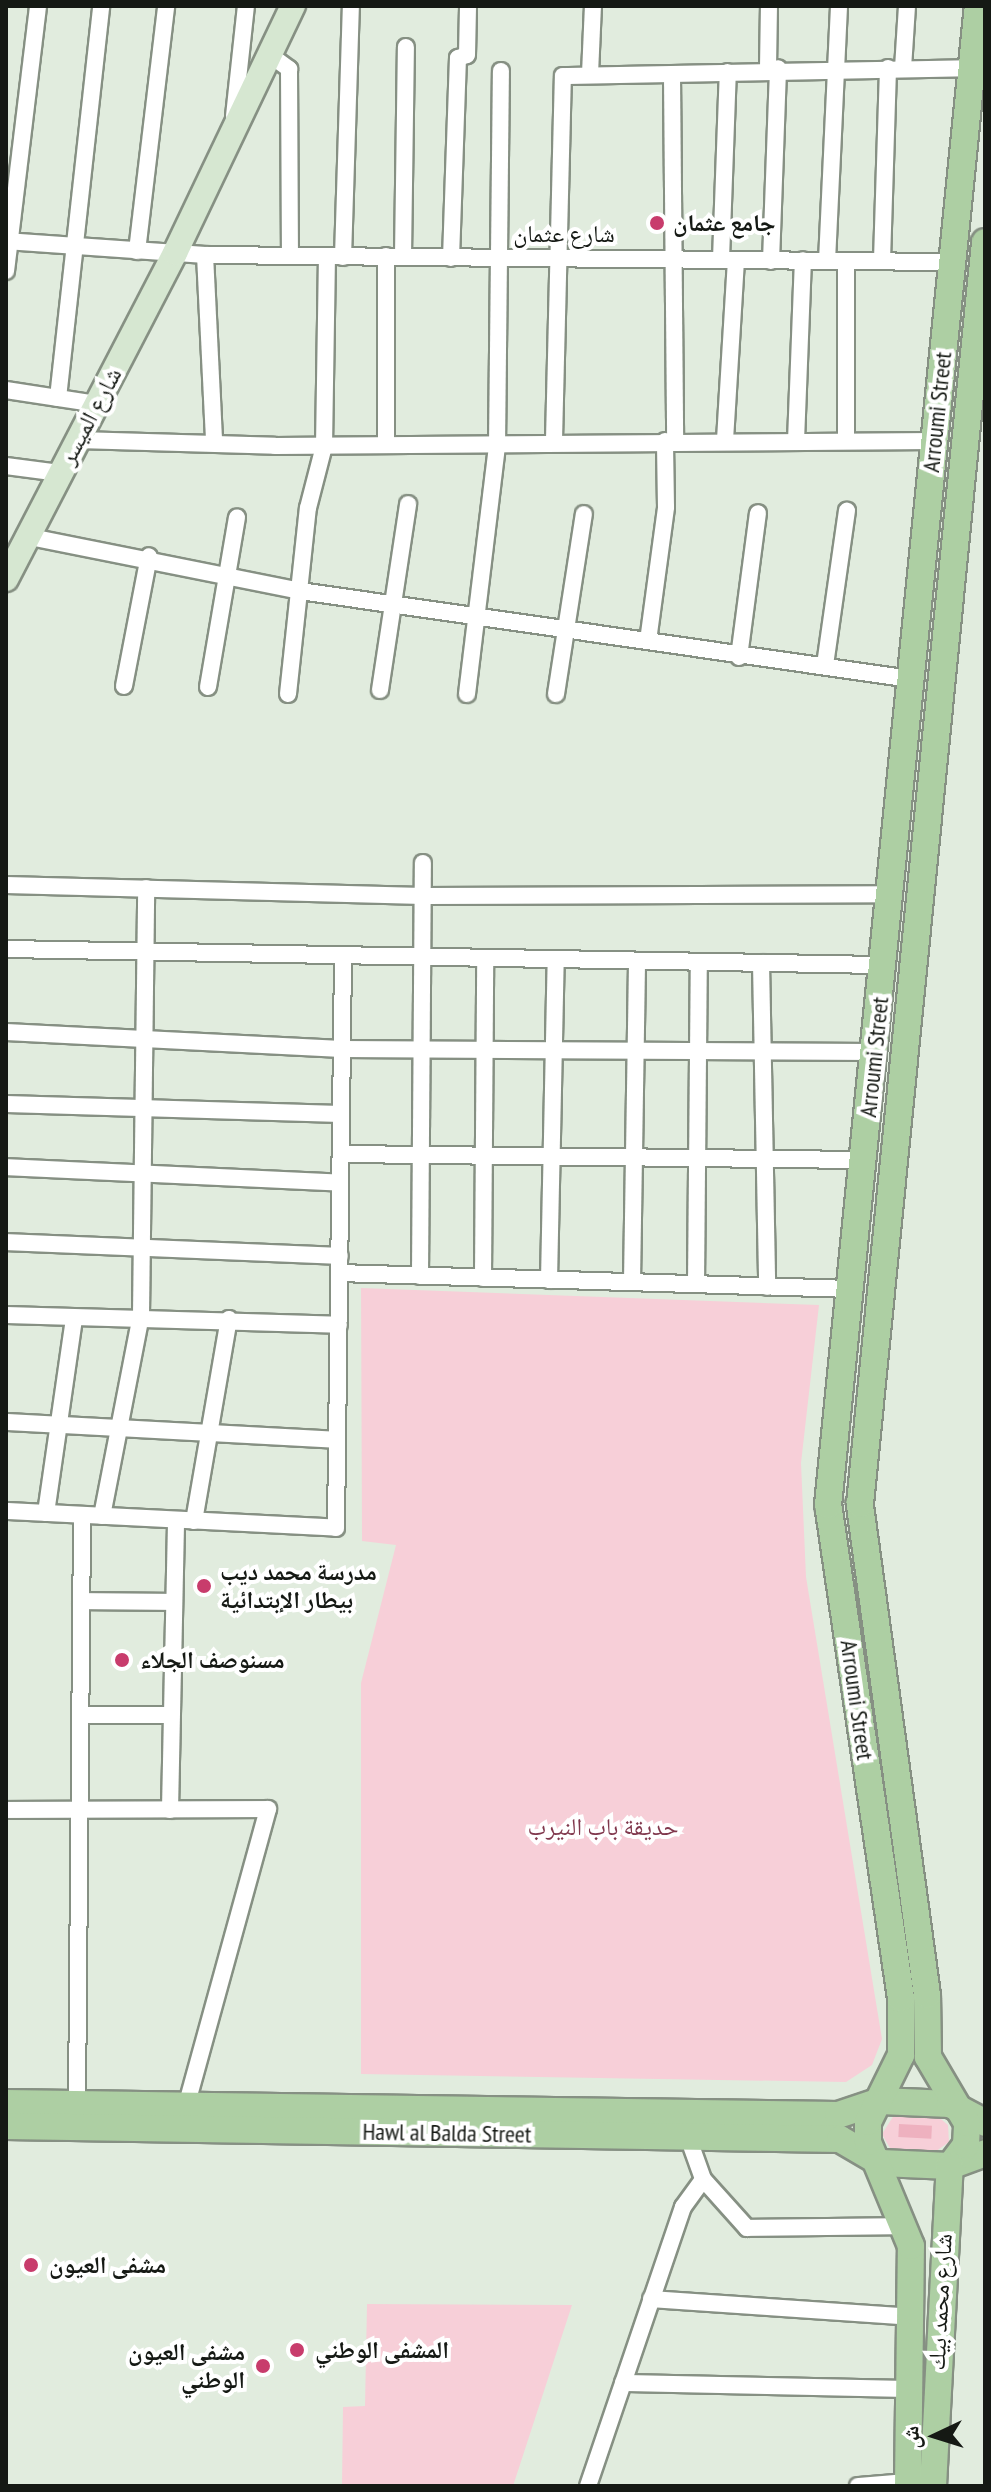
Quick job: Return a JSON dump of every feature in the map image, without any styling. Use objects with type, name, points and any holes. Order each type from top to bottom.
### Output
[{"type":"main road","name":"شارع الميسر","points":[[6,579],[16,548],[98,404],[175,253],[293,6]]},
{"type":"main road","name":"Arroumi Street","points":[[880,2101],[901,2055],[901,1998],[828,1505],[978,6]]},
{"type":"main road","name":"Arroumi Street","points":[[950,2104],[928,2057],[927,1995],[860,1504],[985,242]]},
{"type":"main road","points":[[985,2123],[950,2104],[880,2101],[868,2142],[881,2163],[950,2166],[985,2153]]},
{"type":"main road","name":"Hawl al Balda Street","points":[[6,2103],[838,2115],[880,2101]]},
{"type":"main road","points":[[950,2104],[967,2123],[966,2145],[950,2166]]},
{"type":"main road","name":"Hawl al Balda Street","points":[[6,2126],[840,2139],[881,2163]]},
{"type":"main road","name":"شارع محمد بيك","points":[[881,2163],[907,2226],[913,2317],[911,2389],[916,2485]]},
{"type":"main road","name":"شارع محمد بيك","points":[[916,2485],[950,2166]]},
{"type":"street","points":[[6,271],[38,6]]},
{"type":"street","points":[[58,398],[101,6]]},
{"type":"street","points":[[137,251],[166,6]]},
{"type":"street","points":[[232,133],[246,6]]},
{"type":"street","points":[[288,694],[308,508],[324,446],[351,6]]},
{"type":"street","points":[[451,258],[458,58],[467,55],[468,6]]},
{"type":"street","points":[[590,74],[593,6]]},
{"type":"street","points":[[769,6],[773,68],[771,261]]},
{"type":"street","points":[[827,261],[839,6]]},
{"type":"street","points":[[882,260],[896,68],[907,6]]},
{"type":"street","points":[[386,444],[406,47]]},
{"type":"street","points":[[270,55],[289,69],[290,253]]},
{"type":"street","points":[[554,440],[562,257],[563,76],[672,76],[773,68],[972,68]]},
{"type":"street","points":[[467,694],[497,446],[501,71]]},
{"type":"street","points":[[725,440],[729,260],[728,72]]},
{"type":"street","points":[[648,641],[666,507],[670,442],[674,260],[672,76]]},
{"type":"street","name":"شارع عثمان","points":[[8,241],[205,255],[290,253],[335,257],[952,262]]},
{"type":"street","points":[[205,255],[214,442]]},
{"type":"street","points":[[796,441],[803,260]]},
{"type":"street","points":[[846,261],[846,440]]},
{"type":"street","points":[[6,390],[98,404]]},
{"type":"street","points":[[78,440],[324,446],[497,446],[554,440],[935,441]]},
{"type":"street","points":[[6,466],[60,473]]},
{"type":"street","points":[[380,690],[408,504]]},
{"type":"street","points":[[825,665],[847,511]]},
{"type":"street","points":[[739,657],[758,513]]},
{"type":"street","points":[[556,694],[584,514]]},
{"type":"street","points":[[208,687],[237,517]]},
{"type":"street","points":[[16,548],[149,556],[300,591],[739,657],[825,665],[911,679]]},
{"type":"street","points":[[124,686],[149,556]]},
{"type":"street","points":[[420,1276],[423,863]]},
{"type":"street","points":[[6,885],[423,896],[890,894]]},
{"type":"street","points":[[102,1516],[141,1315],[147,1106],[144,1037],[146,888]]},
{"type":"street","points":[[6,949],[147,947],[422,957],[883,965]]},
{"type":"street","points":[[6,1511],[336,1528],[343,955]]},
{"type":"street","points":[[483,1278],[485,958]]},
{"type":"street","points":[[549,1280],[556,959]]},
{"type":"street","points":[[632,1282],[637,961]]},
{"type":"street","points":[[696,1284],[699,962]]},
{"type":"street","points":[[761,963],[767,1287]]},
{"type":"street","points":[[6,1032],[342,1049],[874,1052]]},
{"type":"street","points":[[6,1104],[341,1114]]},
{"type":"street","points":[[341,1154],[863,1160]]},
{"type":"street","points":[[6,1167],[340,1183]]},
{"type":"street","points":[[6,1242],[340,1256]]},
{"type":"street","points":[[339,1273],[851,1289]]},
{"type":"street","points":[[6,1321],[6,1315],[74,1318],[141,1315],[339,1325]]},
{"type":"street","points":[[46,1513],[74,1318]]},
{"type":"street","points":[[194,1521],[229,1319]]},
{"type":"street","points":[[6,1422],[57,1427],[120,1424],[337,1440]]},
{"type":"street","points":[[77,2104],[82,1515]]},
{"type":"street","points":[[170,1810],[176,1520]]},
{"type":"street","points":[[81,1601],[173,1602]]},
{"type":"street","points":[[80,1715],[171,1715]]},
{"type":"street","points":[[6,1810],[268,1809],[186,2106]]},
{"type":"street","points":[[688,2137],[703,2179],[747,2228],[907,2226]]},
{"type":"street","points":[[588,2486],[683,2207],[703,2179]]},
{"type":"street","points":[[651,2299],[913,2317]]},
{"type":"street","points":[[623,2383],[911,2389]]},
{"type":"street","points":[[858,2486],[916,2485]]},
{"type":"green space","name":"حديقة باب النيرب","points":[[361,1288],[819,1305],[801,1463],[806,1577],[882,2039],[872,2065],[846,2082],[361,2074],[361,1683],[396,1545],[362,1541]]},
{"type":"green space","points":[[896,2112],[936,2115],[948,2125],[949,2142],[932,2154],[891,2150],[882,2134]]},
{"type":"green space","points":[[367,2304],[572,2305],[513,2486],[342,2486],[343,2407],[365,2406]]},
{"type":"shaded area","points":[[899,2124],[932,2126],[931,2139],[898,2137]]},
{"type":"place","name":"جامع عثمان","points":[[657,223]]},
{"type":"place","name":"مدرسة محمد ديب بيطار الإبتدائية","points":[[204,1586]]},
{"type":"place","name":"مسنوصف الجلاء","points":[[122,1660]]},
{"type":"place","name":"مشفى العيون","points":[[31,2265]]},
{"type":"place","name":"المشفى الوطني","points":[[297,2350]]},
{"type":"place","name":"مشفى العيون الوطني","points":[[263,2366]]}]
